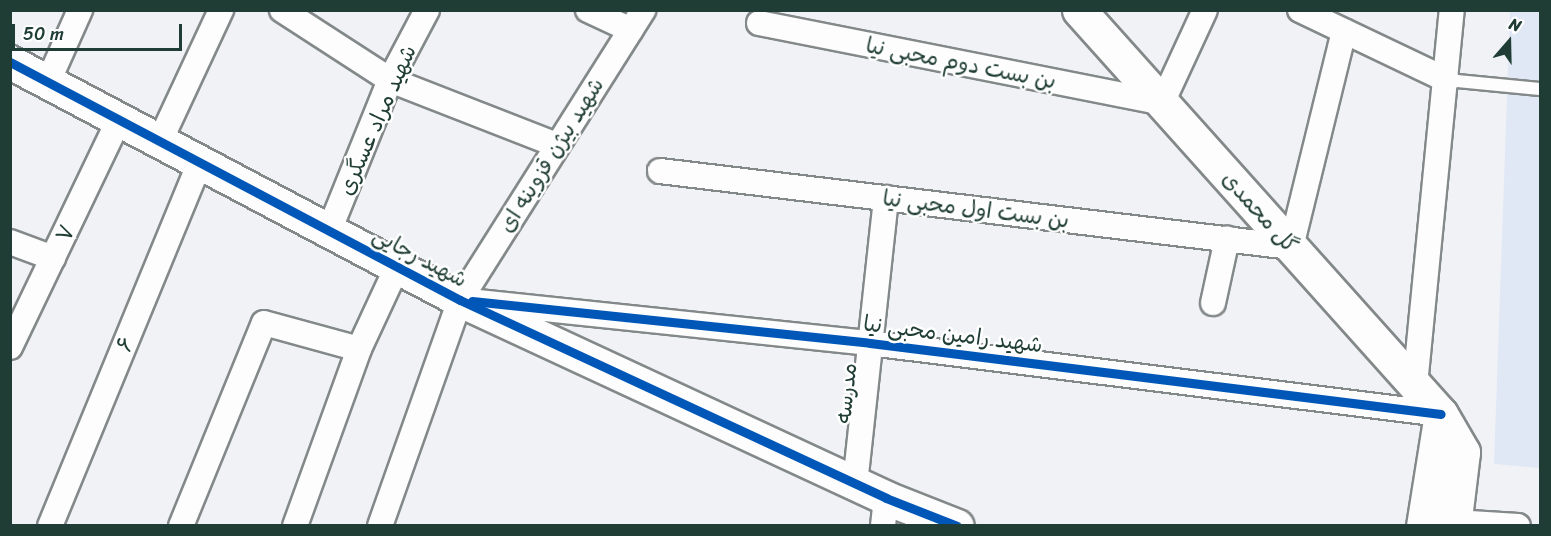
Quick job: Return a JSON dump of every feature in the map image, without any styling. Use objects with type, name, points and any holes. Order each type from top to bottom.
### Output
[{"type":"street","points":[[48,82],[80,10]]},
{"type":"street","points":[[160,141],[220,10]]},
{"type":"street","points":[[282,10],[390,80],[557,145]]},
{"type":"street","name":"شهید مراد عسگری","points":[[329,231],[390,80],[427,10]]},
{"type":"street","points":[[588,10],[637,20]]},
{"type":"street","name":"گل محمدی","points":[[1079,10],[1441,414],[1462,452],[1444,524]]},
{"type":"street","points":[[1162,103],[1205,10]]},
{"type":"street","points":[[1300,10],[1447,80]]},
{"type":"street","points":[[1415,385],[1447,80],[1452,10]]},
{"type":"street","name":"شهید بیژن قزوینه ای","points":[[380,525],[460,300],[637,20]]},
{"type":"street","name":"بن بست دوم محبی نیا","points":[[759,23],[1162,103]]},
{"type":"street","points":[[1291,247],[1344,31]]},
{"type":"street","name":"شهید رجایی","points":[[10,62],[460,300],[855,484],[885,512],[957,525]]},
{"type":"street","name":"۷","points":[[10,347],[119,119]]},
{"type":"street","name":"۶","points":[[50,525],[200,162]]},
{"type":"street","name":"بن بست اول محبی نیا","points":[[660,171],[1291,247]]},
{"type":"street","name":"مدرسه","points":[[855,484],[885,198]]},
{"type":"street","points":[[1212,303],[1227,239]]},
{"type":"street","points":[[10,242],[53,258]]},
{"type":"street","points":[[295,525],[359,349],[397,267]]},
{"type":"street","name":"شهید رامین محبی نیا","points":[[460,300],[870,343],[1441,414]]},
{"type":"street","points":[[181,525],[264,323],[359,349]]},
{"type":"street","points":[[1444,524],[1518,525]]},
{"type":"lane","points":[[1447,80],[1540,89]]},
{"type":"shaded area","points":[[1510,11],[1540,11],[1540,468],[1494,464]]},
{"type":"cycle path","points":[[10,62],[460,300],[886,498],[957,526]]},
{"type":"cycle path","points":[[472,301],[870,343],[1441,414]]}]
